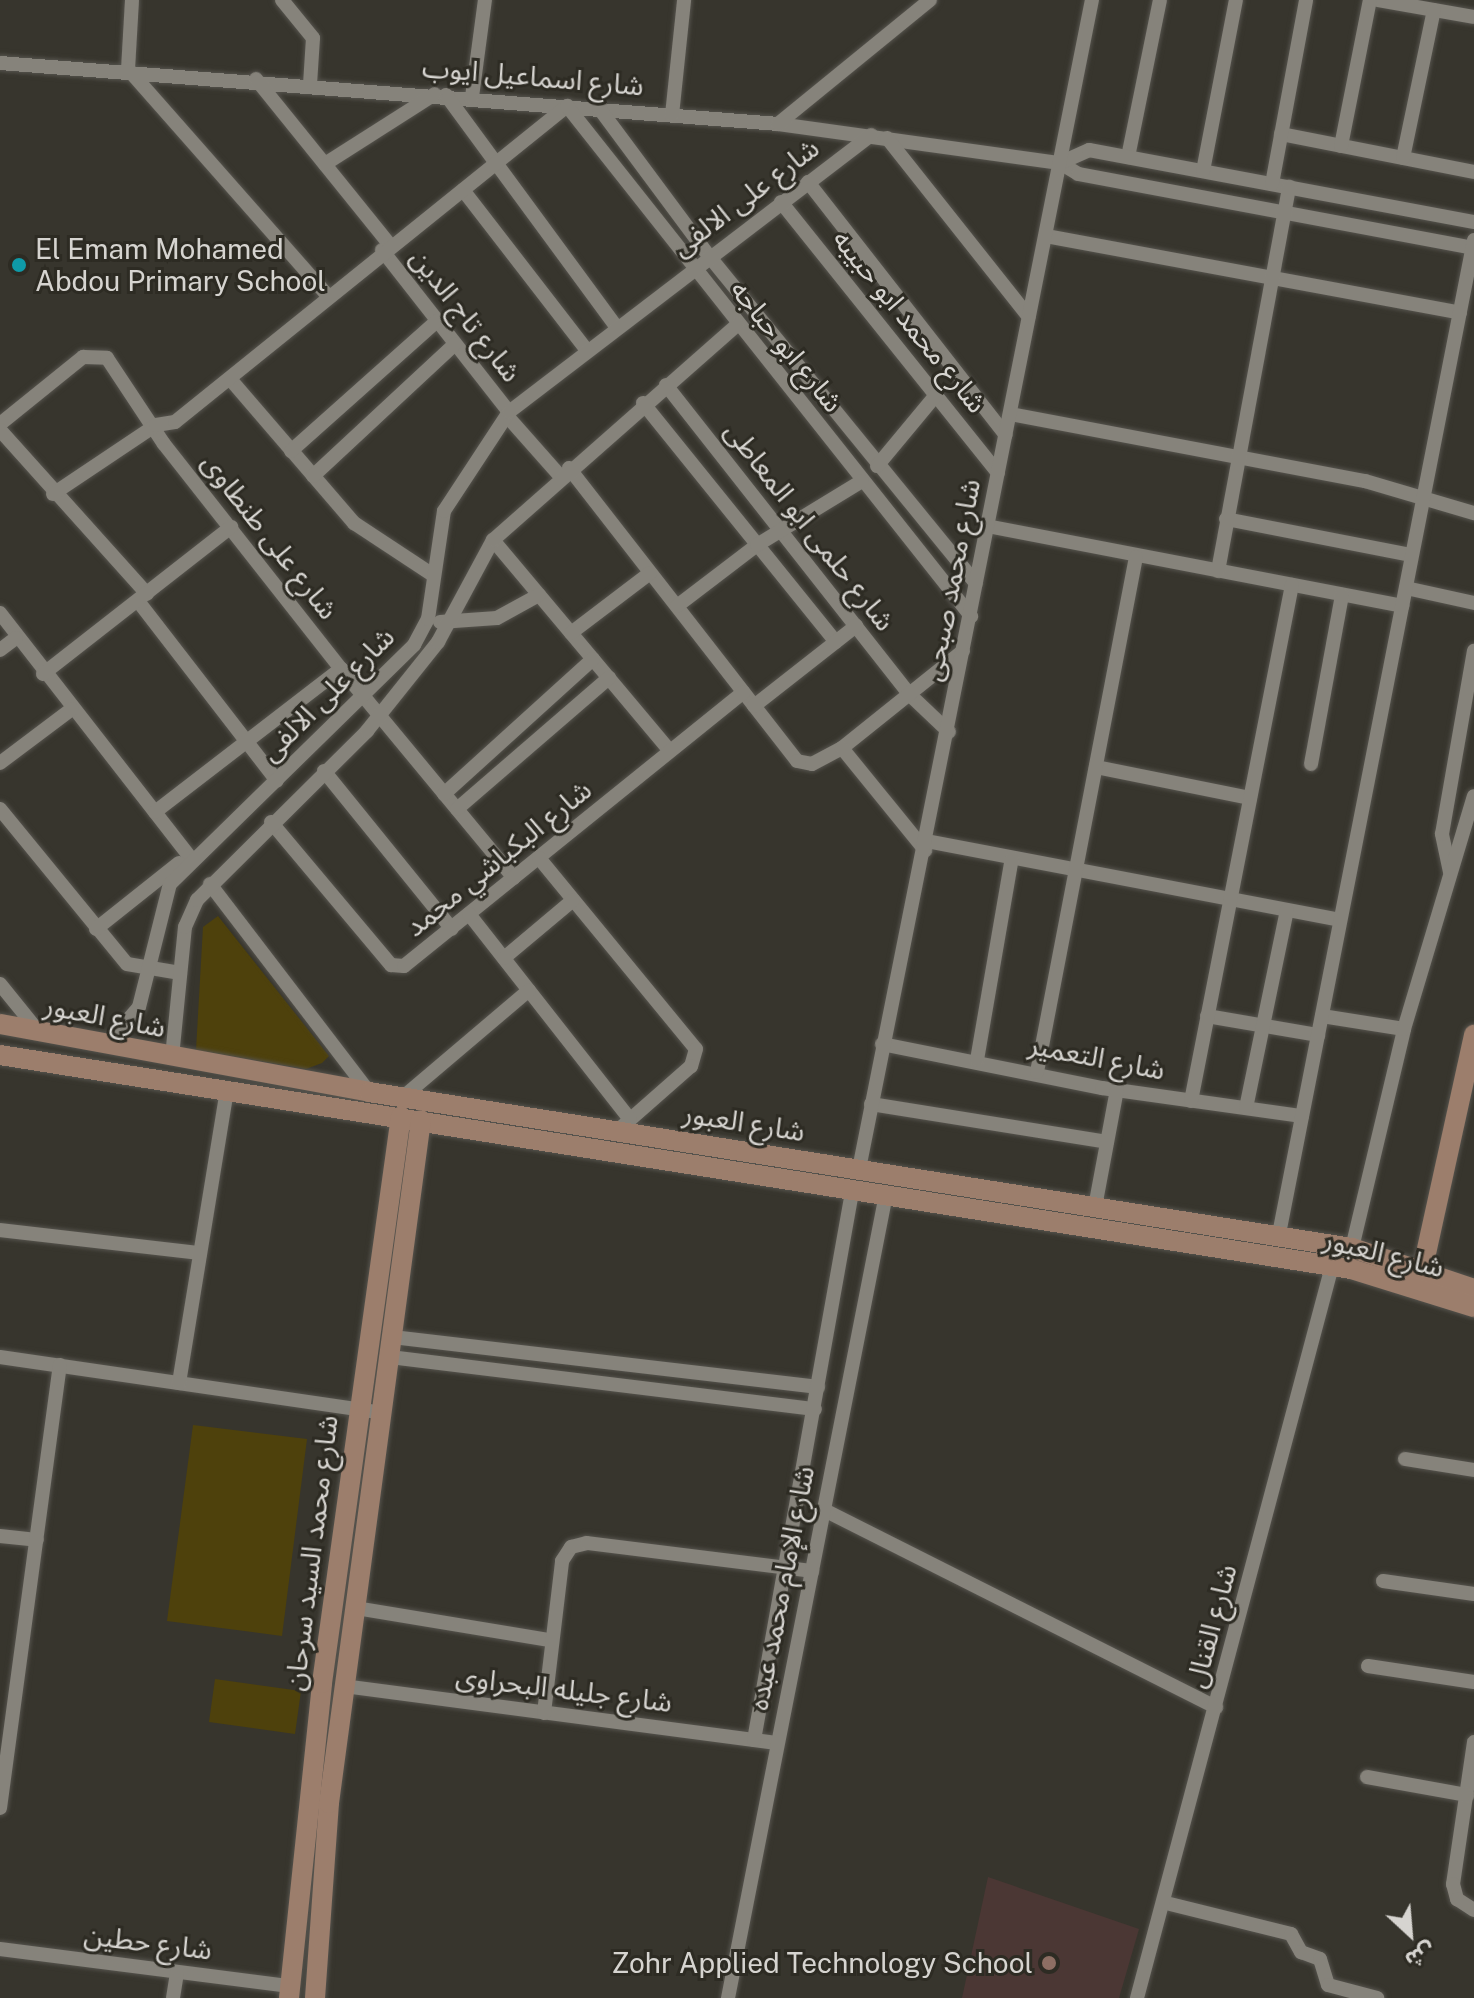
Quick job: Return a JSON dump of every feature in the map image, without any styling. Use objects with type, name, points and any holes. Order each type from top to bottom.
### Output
[{"type":"street","points":[[132,0],[128,69],[328,296]]},
{"type":"street","points":[[282,0],[313,38],[310,84]]},
{"type":"street","points":[[472,97],[485,0]]},
{"type":"street","points":[[672,115],[684,0]]},
{"type":"street","points":[[778,124],[930,0]]},
{"type":"street","name":"شارع محمد صبحى","points":[[859,1169],[882,1044],[949,732],[1092,0]]},
{"type":"street","points":[[1128,157],[1160,0]]},
{"type":"street","points":[[1203,171],[1236,0]]},
{"type":"street","points":[[1272,184],[1306,0]]},
{"type":"street","points":[[1341,146],[1370,0]]},
{"type":"street","points":[[1378,0],[1406,2],[1434,10],[1467,10]]},
{"type":"street","points":[[1403,158],[1434,10]]},
{"type":"street","name":"شارع اسماعيل ايوب","points":[[0,63],[256,79],[778,124],[1060,163]]},
{"type":"street","name":"شارع تاج الدين","points":[[256,79],[325,164],[508,414],[565,472],[650,573],[797,761],[812,764],[842,748],[963,651]]},
{"type":"street","points":[[325,164],[441,94],[615,325]]},
{"type":"street","points":[[53,494],[156,425],[175,422],[231,380],[385,247],[497,165],[567,106]]},
{"type":"street","name":"شارع ابو حباجه","points":[[567,106],[737,325],[971,616]]},
{"type":"street","name":"شارع ابو حباجه","points":[[599,108],[709,256],[877,466],[976,583]]},
{"type":"street","points":[[1281,134],[1474,172]]},
{"type":"street","name":"شارع على الالفى","points":[[105,1046],[132,1021],[162,898],[190,858],[365,699],[428,619],[433,575],[453,490],[508,414],[585,348],[871,135]]},
{"type":"street","points":[[887,138],[1029,317]]},
{"type":"street","points":[[1060,163],[1089,150],[1474,222]]},
{"type":"street","points":[[1060,163],[1078,174],[1474,245],[1278,1239]]},
{"type":"street","name":"شارع محمد ابو حبيبه","points":[[808,182],[1006,435]]},
{"type":"street","points":[[1218,571],[1289,187]]},
{"type":"street","points":[[463,190],[585,348]]},
{"type":"street","name":"شارع محمد ابو حبيبه","points":[[781,202],[998,473]]},
{"type":"street","points":[[1046,236],[1460,313]]},
{"type":"street","points":[[291,451],[437,321]]},
{"type":"street","name":"شارع على الالفى","points":[[172,1057],[185,927],[210,884],[379,714],[448,625],[493,540],[643,403],[737,325]]},
{"type":"street","points":[[313,476],[455,344]]},
{"type":"street","name":"شارع على طنطاوى","points":[[0,424],[95,354],[111,362],[231,527],[341,669],[514,878]]},
{"type":"street","points":[[231,380],[362,530],[433,575]]},
{"type":"street","name":"شارع حلمى ابو المعاطى","points":[[666,385],[909,694],[949,732]]},
{"type":"street","points":[[877,466],[936,395]]},
{"type":"street","name":"شارع حلمى ابو المعاطى","points":[[643,403],[836,642]]},
{"type":"street","points":[[1010,414],[1237,457],[1474,513]]},
{"type":"street","points":[[0,430],[142,598],[277,781]]},
{"type":"street","points":[[677,606],[757,545],[783,534],[862,481]]},
{"type":"street","points":[[1226,519],[1412,555]]},
{"type":"street","points":[[987,526],[1402,606]]},
{"type":"street","points":[[43,674],[231,527]]},
{"type":"street","points":[[493,540],[670,751]]},
{"type":"street","points":[[1037,1072],[1136,557]]},
{"type":"street","points":[[571,633],[650,573]]},
{"type":"street","points":[[1191,1101],[1292,585]]},
{"type":"street","points":[[1406,588],[1474,603]]},
{"type":"street","points":[[428,619],[448,625],[497,618],[539,595]]},
{"type":"street","points":[[1311,764],[1342,595]]},
{"type":"street","points":[[0,613],[43,674],[190,858],[96,929]]},
{"type":"street","points":[[754,706],[856,626]]},
{"type":"street","points":[[0,650],[16,638]]},
{"type":"street","points":[[1450,872],[1442,834],[1474,651]]},
{"type":"street","points":[[444,794],[593,659]]},
{"type":"street","points":[[155,812],[341,669]]},
{"type":"street","points":[[457,809],[609,678]]},
{"type":"street","name":"شارع البكباشي محمد","points":[[271,822],[391,965],[412,962],[743,692]]},
{"type":"street","points":[[0,763],[72,709]]},
{"type":"street","points":[[842,748],[926,846],[1012,858],[1340,920]]},
{"type":"street","points":[[1096,767],[1250,798]]},
{"type":"street","points":[[324,771],[452,929]]},
{"type":"street","points":[[1352,1248],[1404,1029],[1474,796]]},
{"type":"street","points":[[0,809],[127,964],[145,972],[180,973]]},
{"type":"street","points":[[469,914],[529,990],[623,1125],[697,1055],[539,858]]},
{"type":"street","points":[[977,1060],[1012,858]]},
{"type":"street","points":[[210,884],[369,1092]]},
{"type":"street","points":[[504,958],[573,900]]},
{"type":"street","points":[[1246,1108],[1287,910]]},
{"type":"street","points":[[0,984],[41,1032],[30,1042],[36,1061]]},
{"type":"street","points":[[409,1111],[529,990]]},
{"type":"street","points":[[1207,1016],[1318,1035]]},
{"type":"street","points":[[1322,1016],[1404,1029]]},
{"type":"street","name":"شارع العبور","points":[[0,1024],[105,1046],[369,1092],[409,1111],[645,1159],[885,1199],[1071,1214],[1095,1207],[1122,1222],[1332,1266],[1474,1307]]},
{"type":"street","points":[[1423,1267],[1474,1035]]},
{"type":"street","name":"شارع التعمير","points":[[882,1044],[977,1060],[1117,1090],[1302,1116]]},
{"type":"street","name":"شارع العبور","points":[[0,1055],[227,1090],[409,1111],[623,1125],[653,1135],[859,1169],[1071,1214],[1352,1248],[1423,1267],[1474,1289]]},
{"type":"street","points":[[179,1383],[227,1090]]},
{"type":"street","points":[[1095,1207],[1117,1090]]},
{"type":"street","points":[[871,1104],[1107,1142]]},
{"type":"street","name":"شارع محمد السيد سرحان","points":[[315,1998],[344,1686],[391,1347],[409,1111]]},
{"type":"street","name":"شارع محمد السيد سرحان","points":[[290,1992],[358,1409],[409,1111]]},
{"type":"street","points":[[645,1159],[653,1135]]},
{"type":"street","points":[[695,1143],[689,1152],[695,1167]]},
{"type":"street","name":"شارع الإمام محمد عبده","points":[[754,1740],[852,1192]]},
{"type":"street","name":"شارع الإمام محمد عبده","points":[[725,1995],[885,1199]]},
{"type":"street","points":[[0,1230],[200,1253]]},
{"type":"street","name":"شارع القنال","points":[[1137,1998],[1166,1903],[1332,1266]]},
{"type":"street","points":[[391,1347],[818,1387]]},
{"type":"street","points":[[391,1347],[815,1409]]},
{"type":"street","points":[[0,1357],[383,1413]]},
{"type":"street","points":[[0,1808],[60,1365]]},
{"type":"street","points":[[1405,1459],[1474,1470]]},
{"type":"street","points":[[824,1510],[1216,1707]]},
{"type":"street","points":[[0,1536],[37,1540]]},
{"type":"street","points":[[544,1713],[550,1640],[562,1561],[579,1544],[812,1571]]},
{"type":"street","points":[[1383,1581],[1474,1594]]},
{"type":"street","points":[[356,1608],[550,1640]]},
{"type":"street","points":[[1368,1666],[1474,1682]]},
{"type":"street","name":"شارع جليله البحراوى","points":[[344,1686],[777,1743]]},
{"type":"street","points":[[1474,1742],[1453,1884],[1457,1899],[1474,1910]]},
{"type":"street","points":[[1367,1777],[1467,1795]]},
{"type":"street","points":[[1166,1903],[1291,1934],[1301,1952],[1320,1959],[1328,1985],[1377,1998]]},
{"type":"street","name":"شارع حطين","points":[[0,1949],[177,1972],[290,1992]]},
{"type":"street","points":[[173,1998],[177,1972]]},
{"type":"shaded area","points":[[218,916],[329,1056],[322,1063],[306,1069],[196,1050],[203,927]]},
{"type":"shaded area","points":[[193,1425],[307,1439],[282,1636],[167,1621]]},
{"type":"shaded area","points":[[215,1679],[301,1691],[295,1734],[209,1722]]},
{"type":"shaded area","name":"Zohr Applied Technology School","points":[[988,1877],[1139,1929],[1119,1998],[962,1998]]},
{"type":"place","name":"El Emam Mohamed Abdou Primary School","points":[[19,265]]},
{"type":"place","name":"Zohr Applied Technology School","points":[[1049,1963]]}]
